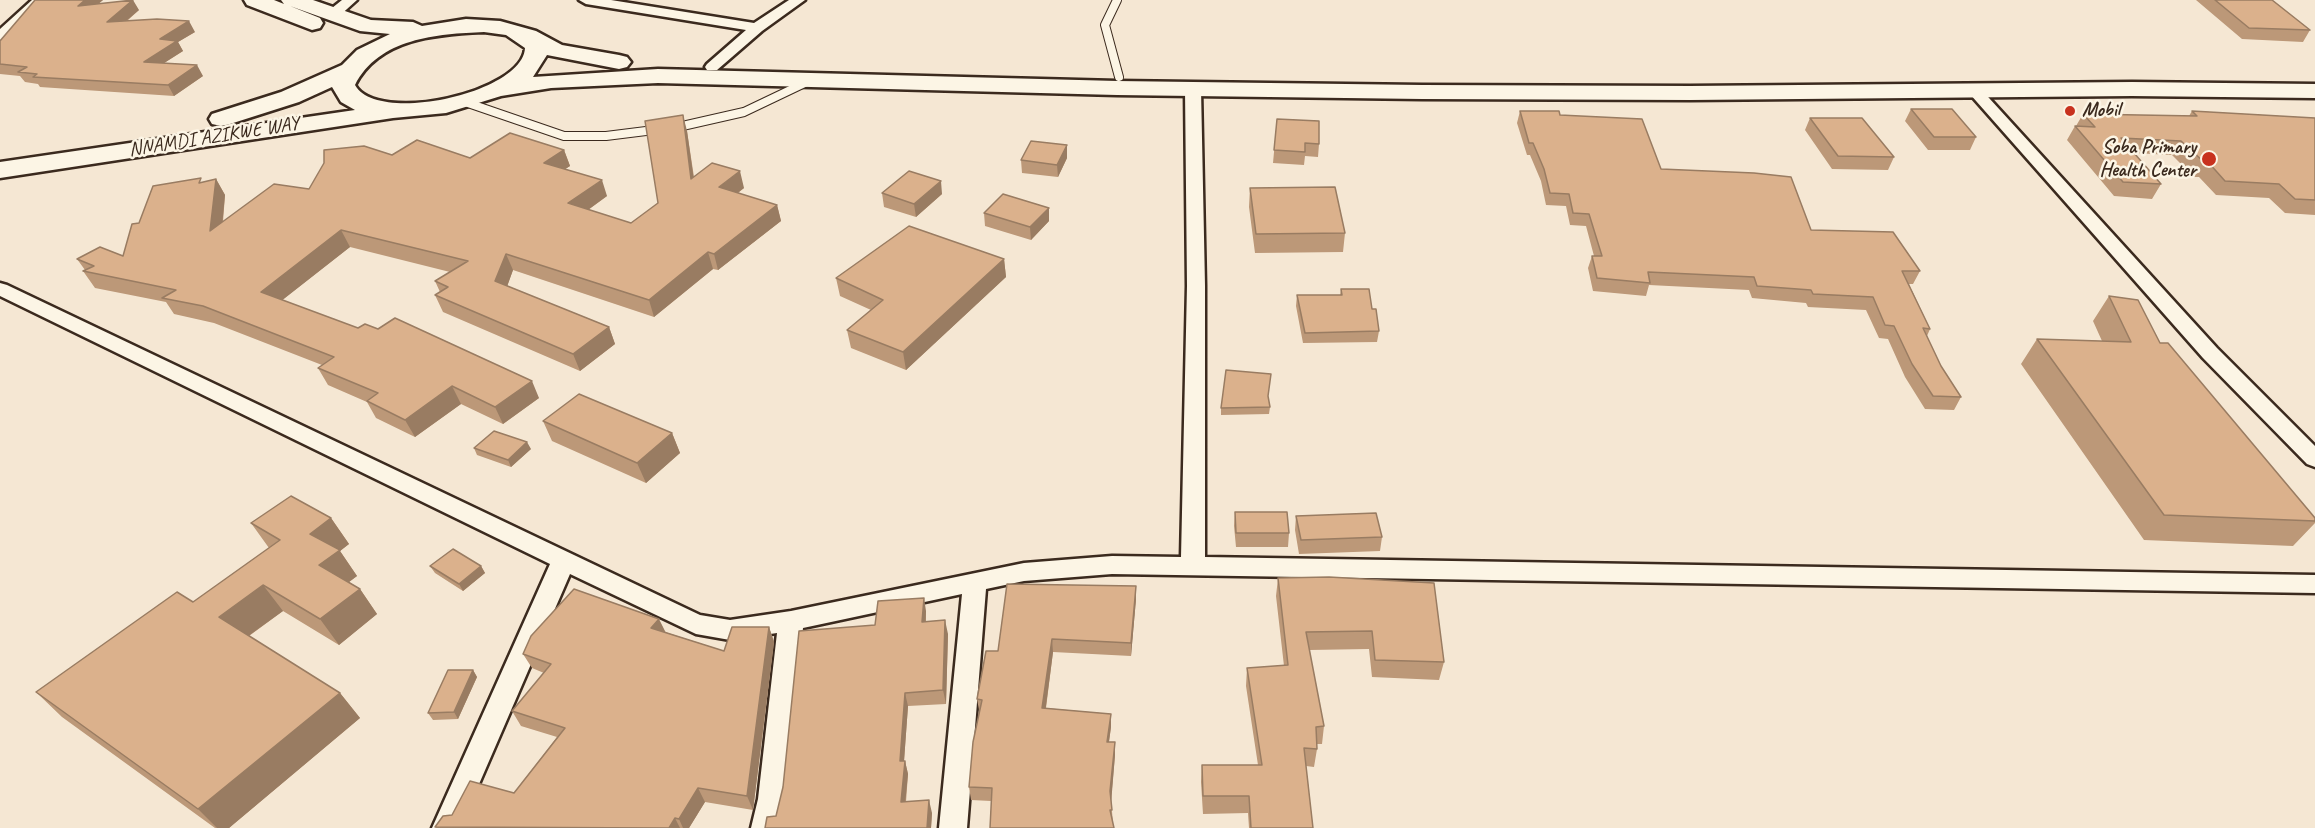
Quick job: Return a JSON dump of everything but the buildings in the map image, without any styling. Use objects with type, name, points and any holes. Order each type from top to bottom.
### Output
[{"type":"highway","points":[[255,0],[316,24],[340,39],[354,64],[343,85],[350,98],[368,106],[396,110],[429,109],[465,102],[496,90],[520,76],[534,61],[536,47],[528,36]]},
{"type":"highway","points":[[292,0],[368,26],[388,29],[484,25],[510,28],[556,51],[598,60],[712,67],[1119,77],[1563,83],[2315,81]]},
{"type":"highway","name":"NNAMDI AZIKWE WAY","points":[[0,156],[160,132],[214,121],[324,84],[386,43],[419,32],[454,26]]},
{"type":"highway","points":[[496,90],[551,81],[619,76],[1193,89],[1690,93],[2245,88],[2315,91]]},
{"type":"highway","name":"NNAMDI AZIKWE WAY","points":[[0,170],[325,120],[429,109]]},
{"type":"street","points":[[0,36],[40,0]]},
{"type":"street","points":[[332,15],[350,0]]},
{"type":"street","points":[[586,0],[757,28]]},
{"type":"street","points":[[712,67],[757,28],[798,0]]},
{"type":"street","points":[[1193,89],[1196,286],[1193,567]]},
{"type":"street","points":[[1974,90],[2210,353],[2315,459]]},
{"type":"street","points":[[0,289],[696,624],[730,630],[791,621],[1024,572],[1112,565],[2315,584]]},
{"type":"street","points":[[446,828],[564,560]]},
{"type":"street","points":[[953,828],[975,582]]},
{"type":"street","points":[[765,828],[777,758],[791,621]]},
{"type":"lane","points":[[1117,0],[1105,25],[1119,77]]},
{"type":"lane","points":[[465,102],[564,136],[606,136],[678,127],[744,112],[812,80]]},
{"type":"place","name":"Mobil","points":[[2070,111]]},
{"type":"place","name":"Soba Primary Health Center","points":[[2209,159]]}]
